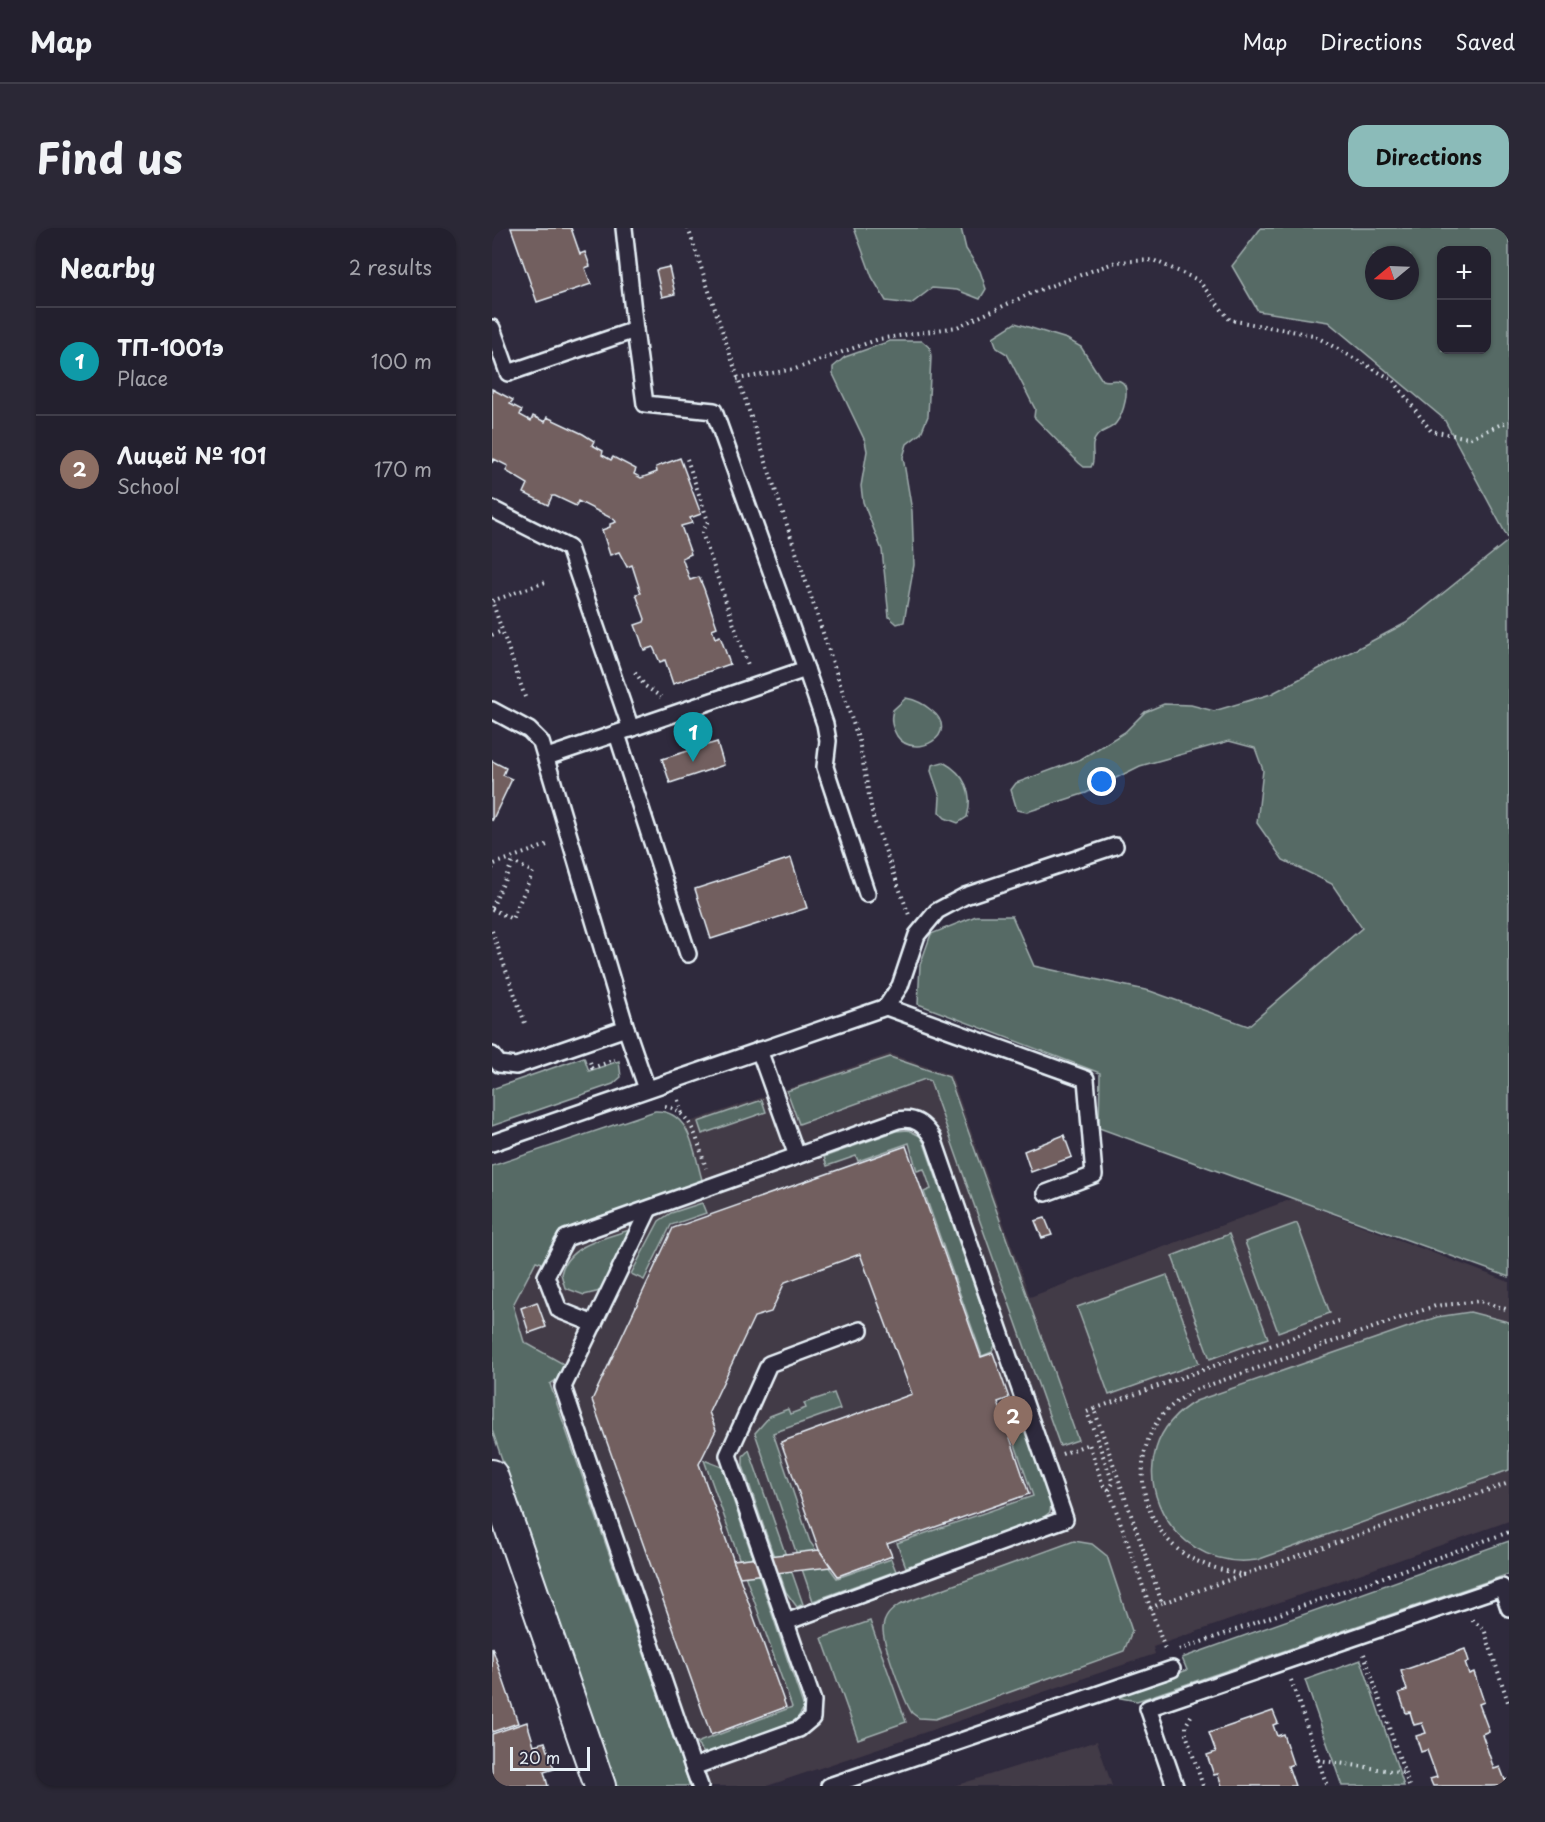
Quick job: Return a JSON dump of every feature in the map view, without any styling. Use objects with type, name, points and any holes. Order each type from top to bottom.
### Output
[{"type":"street","points":[[492,1475],[600,1786]]},
{"type":"lane","points":[[624,228],[645,404],[714,411],[825,724],[828,741],[825,767],[867,894]]},
{"type":"lane","points":[[492,328],[508,373],[636,330]]},
{"type":"lane","points":[[492,509],[570,548],[688,954]]},
{"type":"lane","points":[[547,757],[806,669]]},
{"type":"lane","points":[[492,710],[529,730],[541,742],[626,1028],[647,1089]]},
{"type":"lane","points":[[492,1143],[886,1007],[900,986],[917,935],[937,911],[965,896],[1115,846]]},
{"type":"lane","points":[[886,1007],[1086,1079],[1094,1175],[1046,1193]]},
{"type":"lane","points":[[492,1055],[499,1064],[516,1066],[626,1028]]},
{"type":"lane","points":[[759,1050],[797,1156]]},
{"type":"lane","points":[[594,1324],[559,1310],[546,1276],[566,1238],[898,1120],[906,1118],[926,1126],[933,1138],[1065,1519],[786,1622]]},
{"type":"lane","points":[[649,1209],[563,1387],[700,1786]]},
{"type":"lane","points":[[693,1767],[799,1729],[812,1718],[813,1701],[728,1455],[768,1364],[860,1330]]},
{"type":"lane","points":[[1175,1786],[1148,1707],[1502,1587],[1509,1608]]},
{"type":"lane","points":[[831,1785],[1169,1661]]},
{"type":"path","points":[[688,228],[859,741],[880,838],[917,935]]},
{"type":"path","points":[[737,380],[795,369],[879,339],[957,327],[1034,292],[1116,262],[1153,260],[1198,280],[1230,320],[1313,335],[1392,380],[1431,431],[1469,438],[1509,421]]},
{"type":"path","points":[[687,459],[708,521],[702,533],[750,672]]},
{"type":"path","points":[[525,696],[492,601],[549,581]]},
{"type":"path","points":[[492,635],[502,631]]},
{"type":"path","points":[[633,669],[645,687],[663,698]]},
{"type":"path","points":[[492,869],[495,864],[513,860],[570,837]]},
{"type":"path","points":[[513,860],[533,872],[512,919],[492,908],[513,860]]},
{"type":"path","points":[[492,931],[526,1026]]},
{"type":"path","points":[[657,1106],[670,1107],[687,1118],[712,1186]]},
{"type":"path","points":[[1246,1575],[1203,1564],[1183,1553],[1162,1533],[1150,1513],[1143,1490],[1142,1466],[1146,1445],[1158,1421],[1173,1404],[1192,1391],[1435,1306],[1480,1301],[1509,1310]]},
{"type":"path","points":[[1109,1490],[1113,1483],[1087,1412],[1339,1321]]},
{"type":"path","points":[[1094,1409],[1162,1603]]},
{"type":"path","points":[[1044,1461],[1089,1444],[1103,1485],[1109,1490],[1169,1661],[1509,1532]]},
{"type":"path","points":[[1150,1608],[1509,1483]]},
{"type":"path","points":[[1465,1619],[1473,1620],[1484,1629],[1509,1705]]},
{"type":"path","points":[[1353,1657],[1375,1650]]},
{"type":"path","points":[[1364,1654],[1410,1786]]},
{"type":"path","points":[[1280,1682],[1301,1675]]},
{"type":"path","points":[[1291,1679],[1327,1786]]},
{"type":"path","points":[[1197,1712],[1190,1716],[1185,1734],[1203,1786]]},
{"type":"path","points":[[1318,1760],[1405,1773]]},
{"type":"shaded area","points":[[890,1054],[951,1075],[1030,1297],[1292,1199],[1509,1282],[1509,1521],[1153,1647],[1155,1654],[767,1786],[635,1786],[492,1370],[492,1189]]},
{"type":"shaded area","points":[[1097,1741],[1112,1786],[954,1786]]},
{"type":"green space","points":[[854,228],[961,228],[966,249],[980,271],[986,289],[980,299],[957,290],[932,288],[911,304],[886,301],[872,277]]},
{"type":"green space","points":[[1261,228],[1509,228],[1509,540],[1444,419],[1328,322],[1258,311],[1232,266]]},
{"type":"green space","points":[[1015,323],[1067,339],[1081,347],[1102,380],[1118,380],[1124,384],[1126,395],[1121,414],[1114,425],[1094,440],[1091,467],[1084,467],[1079,463],[1034,417],[1035,409],[1007,354],[997,348],[993,337]]},
{"type":"green space","points":[[890,341],[922,341],[930,348],[931,357],[928,416],[921,433],[907,444],[903,457],[912,511],[914,565],[904,622],[897,624],[889,617],[882,550],[863,502],[861,486],[867,451],[865,441],[833,374],[833,367],[845,357]]},
{"type":"green space","points":[[1509,540],[1509,1277],[1099,1128],[1100,1073],[918,1004],[920,965],[931,934],[976,916],[1012,916],[1034,966],[1150,991],[1248,1026],[1362,928],[1332,884],[1283,860],[1257,823],[1263,770],[1255,748],[1229,741],[1140,766],[1086,793],[1027,812],[1017,810],[1011,790],[1016,783],[1081,759],[1125,732],[1145,712],[1164,704],[1191,705],[1214,711],[1271,694],[1406,623]]},
{"type":"green space","points":[[906,698],[925,705],[939,719],[942,728],[939,735],[924,745],[914,746],[905,743],[894,730],[893,710]]},
{"type":"green space","points":[[943,762],[962,778],[968,792],[967,817],[958,823],[945,818],[939,812],[940,797],[931,771],[932,765]]},
{"type":"green space","points":[[584,1057],[589,1071],[619,1061],[621,1077],[613,1084],[492,1126],[492,1089]]},
{"type":"green space","points":[[890,1057],[949,1077],[1078,1440],[1060,1446],[930,1081],[925,1079],[799,1124],[787,1091]]},
{"type":"green space","points":[[762,1100],[766,1112],[702,1134],[698,1122]]},
{"type":"green space","points":[[655,1111],[677,1118],[684,1126],[694,1148],[703,1183],[555,1238],[542,1263],[536,1261],[513,1305],[524,1342],[567,1366],[561,1377],[550,1384],[690,1786],[614,1786],[492,1430],[492,1166]]},
{"type":"green space","points":[[908,1130],[920,1136],[924,1143],[995,1345],[992,1352],[982,1356],[924,1192],[931,1189],[924,1169],[917,1171],[909,1143],[858,1161],[856,1156],[827,1166],[824,1157],[896,1131]]},
{"type":"green space","points":[[702,1203],[706,1213],[671,1225],[644,1280],[631,1274],[659,1221],[671,1213]]},
{"type":"green space","points":[[1297,1223],[1330,1313],[1278,1332],[1245,1242]]},
{"type":"green space","points":[[629,1230],[600,1291],[584,1295],[565,1288],[561,1274],[571,1256],[588,1244]]},
{"type":"green space","points":[[1229,1234],[1268,1338],[1210,1359],[1172,1256]]},
{"type":"green space","points":[[1167,1275],[1199,1363],[1109,1395],[1077,1307]]},
{"type":"green space","points":[[1470,1312],[1509,1322],[1509,1470],[1257,1560],[1224,1559],[1196,1548],[1174,1529],[1159,1504],[1153,1477],[1156,1448],[1170,1422],[1196,1401],[1437,1317]]},
{"type":"green space","points":[[834,1393],[840,1409],[773,1433],[810,1542],[837,1578],[891,1559],[896,1571],[813,1601],[755,1433],[770,1416],[788,1409],[790,1414],[806,1408],[804,1403]]},
{"type":"green space","points":[[1019,1411],[1051,1504],[1050,1512],[1040,1520],[906,1567],[897,1543],[1033,1496],[1005,1416]]},
{"type":"green space","points":[[749,1450],[803,1604],[797,1607],[786,1592],[743,1466],[743,1456]]},
{"type":"green space","points":[[704,1460],[722,1467],[804,1708],[795,1722],[708,1753],[703,1752],[696,1743],[792,1707]]},
{"type":"green space","points":[[1074,1541],[1092,1544],[1107,1556],[1132,1631],[1124,1651],[935,1719],[919,1718],[912,1713],[894,1671],[886,1645],[883,1628],[890,1612],[899,1605]]},
{"type":"green space","points":[[1509,1541],[1509,1574],[1137,1701],[1115,1697],[1187,1670],[1182,1658]]},
{"type":"green space","points":[[870,1621],[906,1722],[858,1739],[822,1638]]},
{"type":"green space","points":[[1361,1660],[1404,1786],[1342,1786],[1305,1680]]},
{"type":"building","points":[[511,228],[571,228],[580,254],[585,252],[590,266],[585,268],[591,284],[537,302]]},
{"type":"building","points":[[669,267],[675,294],[662,297],[656,270]]},
{"type":"building","points":[[492,389],[513,400],[510,404],[522,410],[520,415],[531,421],[533,416],[545,422],[547,417],[583,434],[594,441],[592,445],[603,451],[602,455],[611,460],[613,457],[636,469],[634,474],[641,478],[657,472],[656,467],[680,458],[701,514],[690,518],[692,523],[681,526],[691,554],[682,558],[690,580],[699,577],[717,627],[712,629],[715,638],[720,636],[730,664],[673,684],[665,660],[660,662],[653,647],[644,650],[635,625],[644,622],[645,619],[636,594],[641,593],[632,565],[627,567],[619,552],[610,555],[602,530],[610,527],[610,524],[616,522],[615,520],[578,501],[576,506],[552,496],[548,505],[524,493],[528,484],[506,471],[508,466],[494,459],[492,463]]},
{"type":"building","points":[[717,742],[724,765],[670,783],[662,759]]},
{"type":"building","points":[[492,761],[506,768],[503,775],[512,779],[492,821]]},
{"type":"building","points":[[791,858],[807,908],[711,939],[695,889]]},
{"type":"building","points":[[1064,1135],[1072,1157],[1031,1172],[1024,1151]]},
{"type":"building","points":[[906,1146],[981,1357],[993,1353],[1009,1398],[998,1402],[1029,1494],[887,1544],[892,1556],[838,1576],[819,1550],[781,1442],[912,1394],[860,1254],[785,1282],[771,1312],[754,1317],[709,1412],[716,1430],[699,1464],[786,1707],[711,1735],[592,1400],[673,1228]]},
{"type":"building","points":[[1045,1218],[1052,1235],[1042,1238],[1035,1221]]},
{"type":"building","points":[[537,1302],[546,1327],[529,1333],[521,1308]]},
{"type":"building","points":[[819,1550],[831,1567],[740,1577],[733,1560]]},
{"type":"building","points":[[492,1647],[518,1723],[492,1732]]},
{"type":"building","points":[[1465,1649],[1469,1661],[1465,1663],[1469,1674],[1474,1672],[1484,1702],[1479,1704],[1489,1731],[1482,1734],[1494,1769],[1500,1767],[1505,1780],[1509,1779],[1509,1786],[1433,1786],[1430,1779],[1437,1777],[1427,1750],[1421,1752],[1416,1736],[1426,1733],[1422,1723],[1414,1725],[1410,1712],[1406,1713],[1399,1693],[1407,1690],[1401,1671]]},
{"type":"building","points":[[1273,1711],[1278,1723],[1273,1725],[1277,1736],[1283,1734],[1293,1764],[1288,1766],[1295,1786],[1222,1786],[1218,1774],[1214,1775],[1207,1755],[1216,1752],[1209,1733]]},
{"type":"building","points":[[527,1722],[534,1745],[545,1742],[554,1769],[544,1772],[548,1786],[492,1786],[492,1734]]},
{"type":"place","name":"ТП-1001э","points":[[693,762]]},
{"type":"place","name":"Лицей № 101","points":[[1013,1446]]}]
